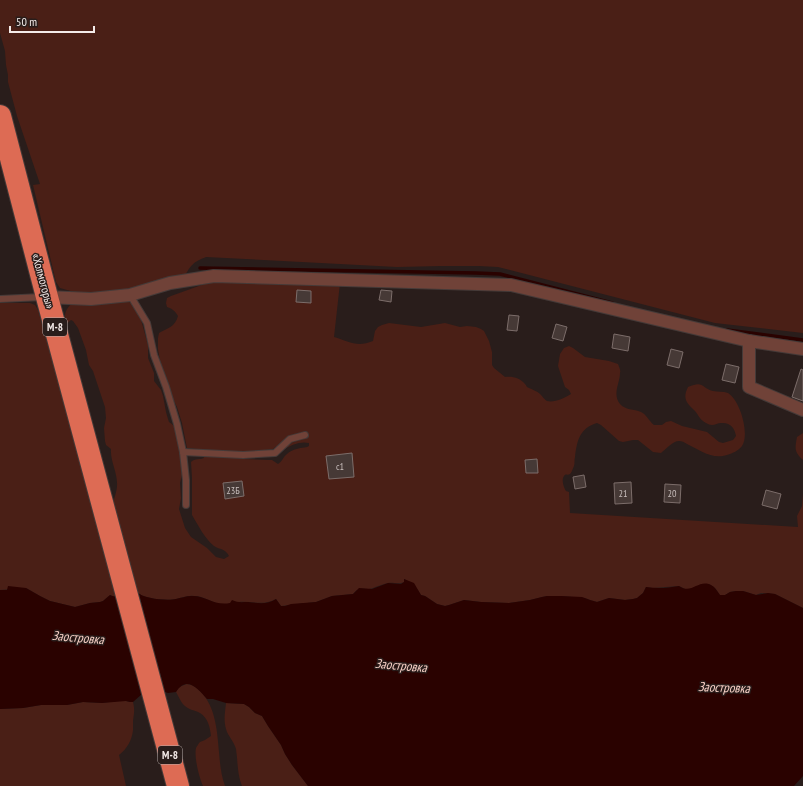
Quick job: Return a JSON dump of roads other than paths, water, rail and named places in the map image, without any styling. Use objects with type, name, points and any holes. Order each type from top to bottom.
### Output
[{"type":"highway","name":"«Холмогоры»","points":[[0,116],[178,786]]},
{"type":"street","points":[[47,297],[91,299],[130,295],[170,283],[214,276],[511,285],[749,341],[803,349]]},
{"type":"street","points":[[749,341],[749,387],[803,410]]},
{"type":"lane","points":[[130,295],[147,323],[154,355],[166,387],[177,424],[183,452],[186,480],[186,505]]},
{"type":"lane","points":[[0,299],[47,297]]},
{"type":"lane","points":[[183,452],[243,455],[275,453],[290,439],[305,435]]},
{"type":"water","name":"Заостровка","points":[[404,579],[414,583],[421,595],[437,604],[445,606],[464,600],[509,603],[547,596],[582,597],[597,602],[609,598],[625,600],[637,598],[643,593],[646,587],[662,588],[679,586],[688,589],[702,584],[711,585],[720,595],[725,595],[736,591],[743,591],[756,595],[768,593],[775,594],[803,608],[803,776],[794,786],[308,786],[292,765],[262,716],[255,713],[244,704],[226,703],[213,699],[207,699],[200,691],[188,684],[180,687],[176,692],[168,693],[162,691],[142,694],[133,702],[83,702],[67,705],[41,705],[23,708],[0,709],[0,590],[7,590],[8,586],[26,588],[50,601],[75,607],[103,601],[110,595],[120,596],[137,592],[144,596],[162,600],[196,596],[224,604],[230,603],[232,600],[236,602],[266,603],[276,599],[281,606],[285,606],[291,604],[316,602],[332,596],[353,594],[359,588],[372,589],[388,583],[401,584],[404,582]]},
{"type":"waterway","points":[[200,268],[500,274],[612,303]]},
{"type":"waterway","points":[[727,330],[803,340]]}]
